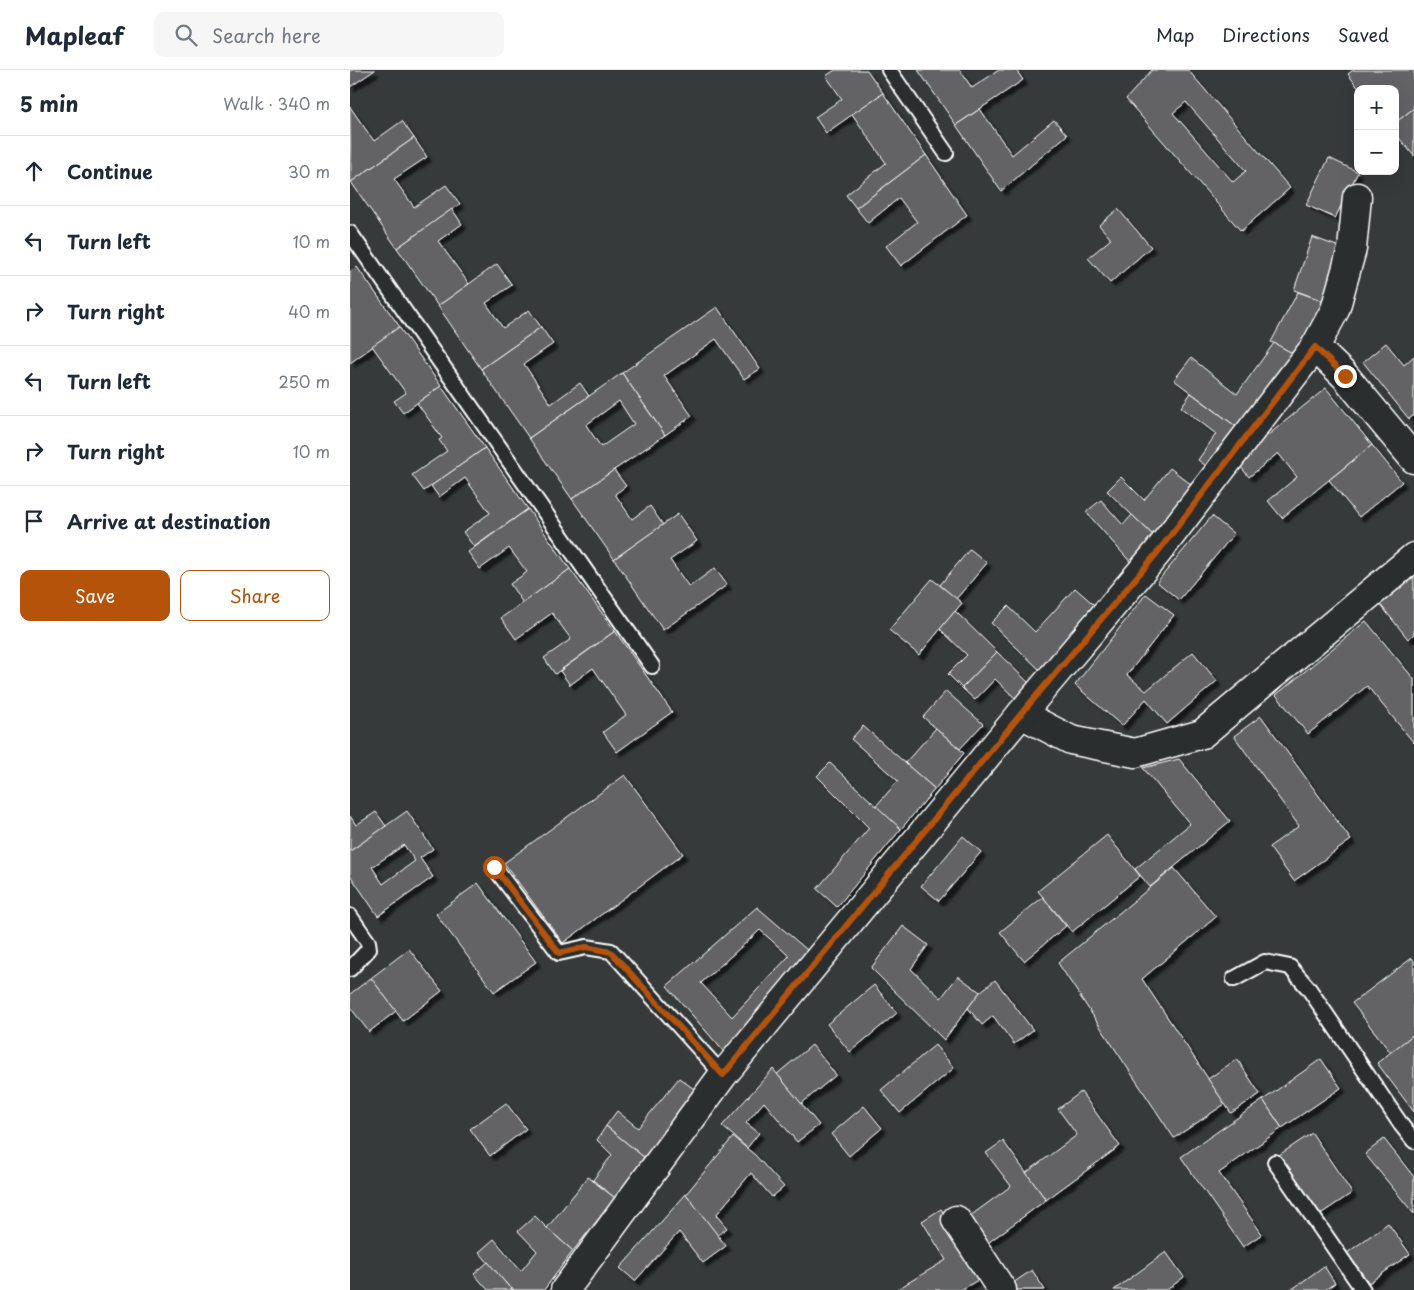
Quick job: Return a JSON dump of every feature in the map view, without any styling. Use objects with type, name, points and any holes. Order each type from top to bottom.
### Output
[{"type":"street","points":[[565,1290],[723,1075],[1021,714],[1157,553],[1315,347],[1335,310],[1350,258],[1357,197]]},
{"type":"street","points":[[1315,347],[1345,376],[1414,459]]},
{"type":"street","points":[[1021,714],[1071,740],[1135,753],[1202,734],[1414,557]]},
{"type":"street","points":[[956,1220],[1002,1290]]},
{"type":"lane","points":[[889,70],[946,154]]},
{"type":"lane","points":[[350,233],[652,666]]},
{"type":"lane","points":[[494,867],[559,953],[586,947],[611,952],[723,1075]]},
{"type":"lane","points":[[350,916],[368,942],[370,949],[350,969]]},
{"type":"lane","points":[[1234,979],[1265,962],[1290,967],[1309,989],[1414,1141]]},
{"type":"lane","points":[[1275,1162],[1363,1290]]},
{"type":"building","points":[[350,70],[375,70],[350,87]]},
{"type":"building","points":[[835,70],[867,70],[883,93],[826,133],[815,117],[842,99],[826,76]]},
{"type":"building","points":[[918,70],[960,70],[972,88],[999,70],[1016,70],[1023,80],[956,125]]},
{"type":"building","points":[[1152,70],[1188,70],[1290,188],[1241,231],[1126,99]],"holes":[[[1186,102],[1246,171],[1233,182],[1173,113]]]},
{"type":"building","points":[[1353,70],[1414,70],[1414,108],[1399,120],[1399,85],[1356,85],[1348,74]]},
{"type":"building","points":[[883,93],[926,155],[856,208],[846,195],[886,163],[852,114]]},
{"type":"building","points":[[350,107],[374,141],[402,121],[414,138],[351,182]]},
{"type":"building","points":[[1414,108],[1414,156],[1399,138],[1399,120]]},
{"type":"building","points":[[980,109],[1012,155],[1054,120],[1067,135],[1001,191],[956,125]]},
{"type":"building","points":[[414,138],[427,157],[394,179],[414,207],[446,185],[460,204],[397,248],[351,182]]},
{"type":"building","points":[[926,155],[967,215],[901,266],[886,246],[917,222],[899,198],[868,223],[856,208]]},
{"type":"building","points":[[1329,158],[1354,170],[1354,175],[1356,175],[1335,218],[1306,205]]},
{"type":"building","points":[[452,209],[462,224],[438,241],[469,284],[438,306],[397,248]]},
{"type":"building","points":[[1118,209],[1151,247],[1110,283],[1088,258],[1111,239],[1099,225]]},
{"type":"building","points":[[1312,237],[1345,249],[1326,302],[1294,290]]},
{"type":"building","points":[[497,264],[512,285],[486,303],[503,328],[529,310],[541,327],[481,369],[438,306]]},
{"type":"building","points":[[357,267],[400,327],[350,363],[350,272]]},
{"type":"building","points":[[1298,292],[1326,302],[1296,355],[1271,342]]},
{"type":"building","points":[[717,307],[760,369],[744,379],[716,339],[664,376],[692,416],[665,435],[622,373]]},
{"type":"building","points":[[399,327],[441,386],[403,413],[394,401],[406,393],[372,346]]},
{"type":"building","points":[[541,327],[553,344],[524,364],[551,404],[580,383],[589,396],[529,438],[481,369]]},
{"type":"building","points":[[1274,343],[1296,355],[1242,431],[1174,380],[1191,358],[1237,394]]},
{"type":"building","points":[[1386,343],[1404,365],[1414,356],[1414,415],[1409,419],[1363,362]]},
{"type":"building","points":[[622,373],[665,435],[572,499],[529,438]],"holes":[[[619,401],[634,424],[601,447],[586,425]]]},
{"type":"building","points":[[441,386],[485,448],[424,491],[412,475],[447,451],[439,440],[442,438],[417,403]]},
{"type":"building","points":[[1326,388],[1372,445],[1282,518],[1268,501],[1297,477],[1278,453],[1249,477],[1236,461]]},
{"type":"building","points":[[1191,393],[1242,431],[1214,472],[1198,460],[1216,434],[1181,407]]},
{"type":"building","points":[[1372,445],[1402,482],[1359,517],[1329,480]]},
{"type":"building","points":[[485,448],[528,509],[474,547],[463,532],[490,513],[465,478],[439,497],[431,486]]},
{"type":"building","points":[[1170,468],[1197,489],[1157,539],[1107,491],[1121,477],[1144,500]]},
{"type":"building","points":[[614,470],[626,486],[615,494],[632,519],[650,506],[663,525],[614,559],[572,499]]},
{"type":"building","points":[[1101,500],[1123,525],[1132,515],[1157,539],[1133,565],[1086,512]]},
{"type":"building","points":[[528,509],[570,569],[523,603],[510,584],[527,572],[509,548],[480,569],[468,552]]},
{"type":"building","points":[[678,514],[697,541],[670,560],[689,587],[715,568],[727,585],[663,630],[614,559]]},
{"type":"building","points":[[1212,516],[1234,534],[1179,600],[1157,582]]},
{"type":"building","points":[[970,549],[987,563],[956,599],[940,585]]},
{"type":"building","points":[[570,569],[615,631],[555,674],[544,658],[571,639],[552,613],[516,639],[501,618]]},
{"type":"building","points":[[1414,576],[1414,634],[1408,639],[1379,603]]},
{"type":"building","points":[[932,579],[962,603],[919,655],[889,630]]},
{"type":"building","points":[[1075,588],[1099,609],[1042,672],[991,623],[1008,606],[1035,632]]},
{"type":"building","points":[[1146,594],[1174,615],[1127,675],[1146,691],[1193,652],[1217,681],[1167,724],[1146,699],[1122,726],[1075,685]]},
{"type":"building","points":[[955,611],[997,652],[962,688],[948,674],[967,655],[940,629]]},
{"type":"building","points":[[1366,621],[1414,679],[1414,743],[1367,686],[1308,734],[1276,695]]},
{"type":"building","points":[[615,631],[672,712],[617,752],[603,732],[626,715],[593,668],[570,685],[560,671]]},
{"type":"building","points":[[997,652],[1031,685],[1017,700],[995,679],[975,700],[962,688]]},
{"type":"building","points":[[946,691],[983,724],[960,749],[923,717]]},
{"type":"building","points":[[1261,716],[1351,840],[1294,881],[1269,847],[1299,826],[1234,736]]},
{"type":"building","points":[[863,726],[935,789],[901,829],[875,807],[898,781],[851,739]]},
{"type":"building","points":[[936,728],[964,753],[935,789],[905,763]]},
{"type":"building","points":[[1179,759],[1230,821],[1150,887],[1135,869],[1190,824],[1143,768]]},
{"type":"building","points":[[830,763],[901,829],[837,907],[817,889],[869,828],[817,776]]},
{"type":"building","points":[[625,775],[683,854],[563,943],[504,863]]},
{"type":"building","points":[[407,811],[433,849],[420,858],[433,877],[378,916],[350,875],[350,851]],"holes":[[[404,845],[415,861],[383,884],[372,867]]]},
{"type":"building","points":[[376,812],[386,826],[350,851],[350,816],[356,825]]},
{"type":"building","points":[[1107,835],[1140,876],[1072,932],[1038,891]]},
{"type":"building","points":[[963,836],[981,852],[939,901],[921,886]]},
{"type":"building","points":[[1174,868],[1216,917],[1142,979],[1225,1104],[1174,1138],[1058,963]]},
{"type":"building","points":[[478,883],[536,962],[494,992],[436,914]]},
{"type":"building","points":[[1043,897],[1066,926],[1024,961],[1000,932]]},
{"type":"building","points":[[757,907],[813,955],[724,1052],[667,986]],"holes":[[[760,930],[789,956],[732,1017],[701,983]]]},
{"type":"building","points":[[903,926],[928,945],[911,969],[941,998],[958,976],[980,992],[944,1040],[871,968]]},
{"type":"building","points":[[409,949],[442,991],[403,1021],[371,978]]},
{"type":"building","points":[[1412,958],[1414,961],[1414,1034],[1391,1053],[1352,1003]]},
{"type":"building","points":[[371,978],[396,1011],[369,1032],[350,1007],[350,994]]},
{"type":"building","points":[[995,980],[1033,1030],[1014,1044],[993,1016],[982,1025],[968,1008],[980,992]]},
{"type":"building","points":[[874,985],[897,1013],[850,1052],[827,1024]]},
{"type":"building","points":[[1414,1034],[1414,1112],[1377,1063]]},
{"type":"building","points":[[812,1045],[836,1075],[801,1104],[777,1074]]},
{"type":"building","points":[[935,1045],[954,1068],[900,1113],[881,1090]]},
{"type":"building","points":[[1237,1059],[1260,1094],[1231,1113],[1208,1079]]},
{"type":"building","points":[[1321,1059],[1341,1088],[1282,1128],[1263,1100]]},
{"type":"building","points":[[773,1069],[819,1125],[797,1142],[764,1102],[746,1123],[759,1133],[747,1148],[722,1126]]},
{"type":"building","points":[[679,1078],[698,1092],[646,1159],[606,1126],[617,1111],[638,1128]]},
{"type":"building","points":[[1081,1092],[1120,1146],[1046,1200],[1026,1173],[1077,1135],[1058,1109]]},
{"type":"building","points":[[1263,1100],[1282,1128],[1219,1173],[1262,1234],[1243,1247],[1181,1157]]},
{"type":"building","points":[[506,1103],[526,1129],[490,1156],[470,1129]]},
{"type":"building","points":[[864,1106],[882,1128],[849,1156],[831,1134]]},
{"type":"building","points":[[606,1126],[646,1159],[615,1198],[593,1180],[612,1155],[597,1140]]},
{"type":"building","points":[[1312,1133],[1352,1193],[1319,1215],[1279,1155]]},
{"type":"building","points":[[733,1137],[755,1155],[784,1187],[772,1197],[751,1173],[716,1215],[727,1228],[717,1236],[686,1194]]},
{"type":"building","points":[[1384,1139],[1414,1177],[1414,1214],[1365,1154]]},
{"type":"building","points":[[1003,1141],[1046,1200],[985,1245],[966,1219],[1011,1186],[986,1153]]},
{"type":"building","points":[[588,1177],[615,1198],[573,1251],[547,1228]]},
{"type":"building","points":[[686,1194],[726,1246],[703,1263],[679,1232],[635,1281],[620,1268]]},
{"type":"building","points":[[941,1209],[983,1277],[961,1290],[896,1290],[946,1260],[922,1221]]},
{"type":"building","points":[[535,1216],[573,1251],[544,1290],[514,1290],[509,1287],[479,1252],[494,1239],[521,1271],[537,1251],[518,1231]]},
{"type":"building","points":[[1388,1223],[1410,1254],[1369,1283],[1347,1253]]},
{"type":"building","points":[[1166,1252],[1184,1277],[1167,1290],[1114,1290]]},
{"type":"building","points":[[488,1262],[509,1287],[514,1290],[488,1290],[474,1274]]},
{"type":"building","points":[[1324,1266],[1335,1283],[1325,1290],[1291,1290]]},
{"type":"building","points":[[1032,1270],[1045,1290],[1013,1290],[1010,1285]]},
{"type":"route","points":[[494,867],[559,953],[586,947],[611,952],[723,1075],[1021,714],[1157,553],[1315,347],[1345,376]]}]
